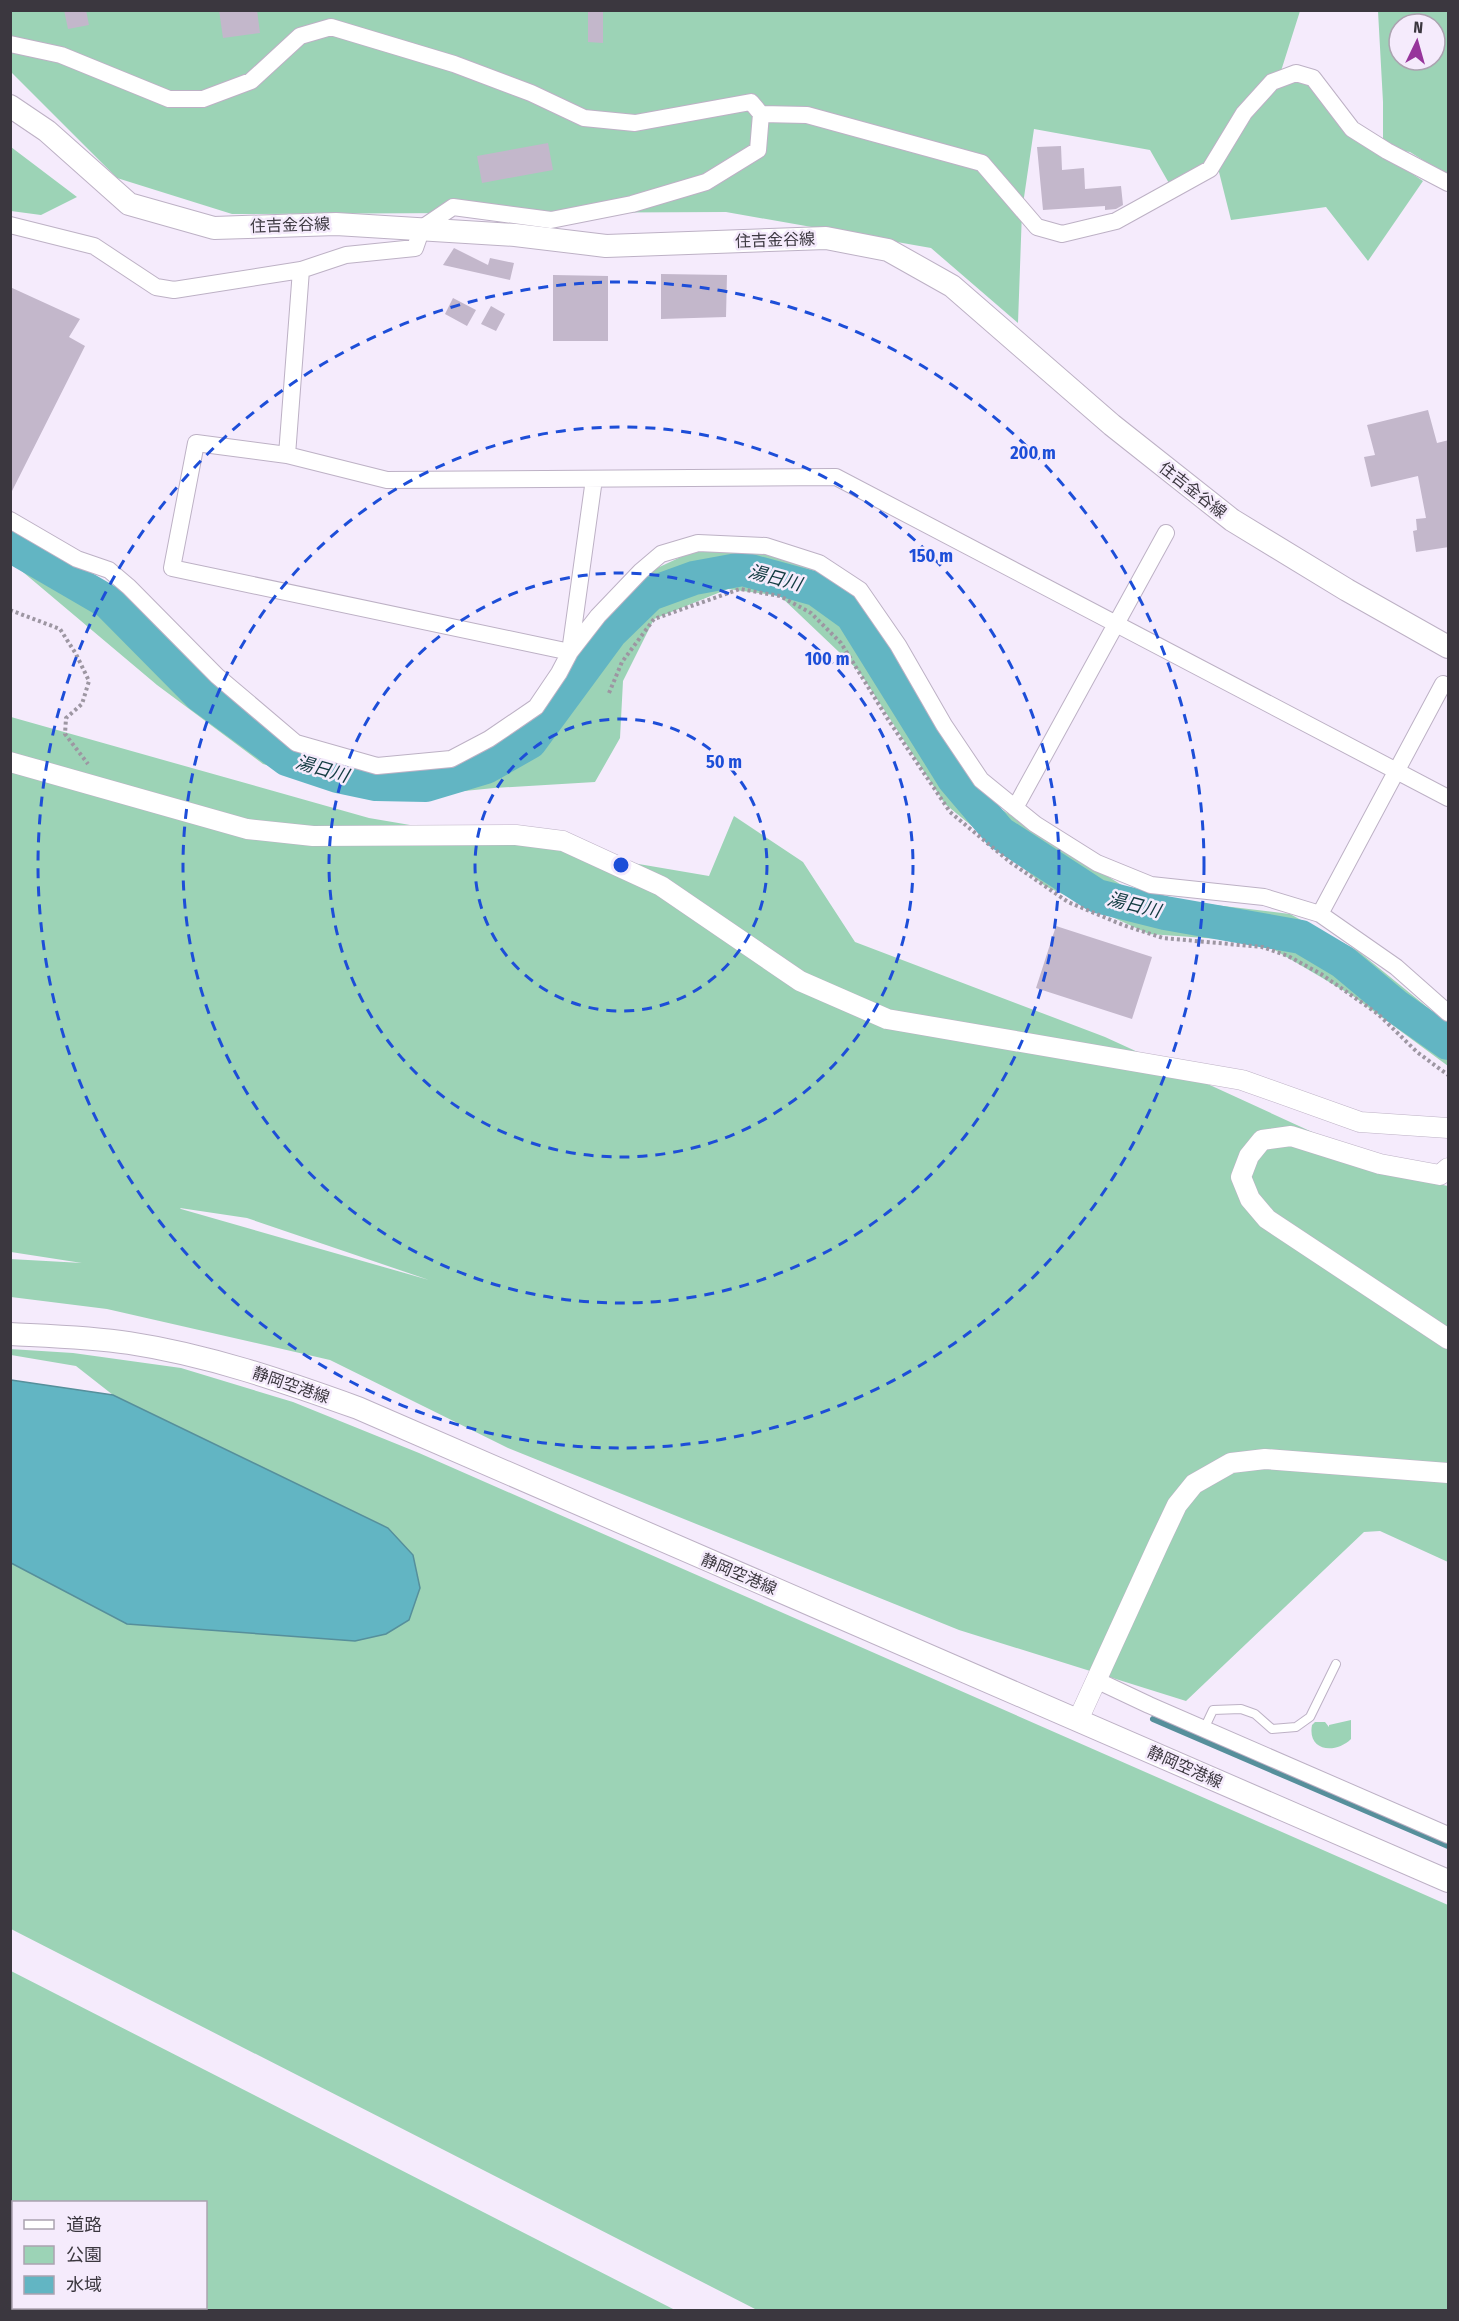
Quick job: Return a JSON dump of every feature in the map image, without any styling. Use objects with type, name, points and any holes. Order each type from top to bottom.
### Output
[{"type":"main road","name":"住吉金谷線","points":[[10,106],[47,131],[129,204],[214,228],[336,224],[422,228],[606,246],[826,238],[888,250],[952,286],[1112,425],[1232,520],[1347,590],[1449,647]]},
{"type":"main road","name":"静岡空港線","points":[[10,1334],[128,1343],[180,1352],[291,1384],[369,1413],[1449,1881]]},
{"type":"street","points":[[10,44],[61,55],[169,99],[203,99],[251,81],[300,36],[331,27],[454,64],[531,93],[584,118],[635,123],[751,102],[761,114],[758,150],[706,182],[632,204],[551,220],[453,207],[422,228],[415,248],[346,255],[301,270],[174,290],[156,287],[94,246],[10,225]]},
{"type":"street","points":[[761,114],[807,115],[982,163],[1037,227],[1062,234],[1116,221],[1210,169],[1244,113],[1272,82],[1296,73],[1313,78],[1352,129],[1387,151],[1449,183]]},
{"type":"street","points":[[287,455],[301,270]]},
{"type":"street","points":[[570,652],[172,568],[196,443],[287,455],[387,480],[836,477],[1449,798]]},
{"type":"street","points":[[570,652],[594,479]]},
{"type":"street","points":[[10,520],[77,559],[110,570],[129,586],[216,676],[296,743],[377,766],[451,759],[489,740],[536,708],[570,652],[598,616],[641,571],[662,554],[698,543],[766,546],[819,563],[860,590],[898,645],[944,725],[981,780],[1035,824],[1097,863],[1151,885],[1264,897],[1320,914],[1396,967],[1449,1013]]},
{"type":"street","points":[[1015,808],[1166,533]]},
{"type":"street","points":[[1320,914],[1398,772],[1443,684]]},
{"type":"street","points":[[10,762],[247,829],[302,835],[516,835],[563,841],[661,886],[800,981],[887,1019],[1242,1080],[1360,1122],[1449,1128]]},
{"type":"street","points":[[1449,1168],[1440,1175],[1380,1164],[1291,1136],[1262,1140],[1249,1156],[1241,1177],[1250,1199],[1267,1219],[1449,1339]]},
{"type":"street","points":[[1078,1720],[1177,1505],[1194,1484],[1231,1463],[1265,1459],[1449,1473]]},
{"type":"street","points":[[1096,1680],[1449,1834]]},
{"type":"lane","points":[[1204,1729],[1213,1710],[1222,1708],[1249,1711],[1272,1728],[1288,1729],[1303,1724],[1312,1713],[1336,1664]]},
{"type":"path","points":[[10,610],[60,629],[76,654],[89,681],[82,704],[66,718],[65,734],[109,791]]},
{"type":"green space","points":[[10,11],[1300,11],[1281,71],[1308,77],[1383,154],[1423,181],[1368,261],[1326,207],[1231,220],[1218,168],[1170,185],[1150,150],[1034,129],[1022,211],[1018,323],[931,248],[726,212],[232,214],[117,178],[11,72]]},
{"type":"green space","points":[[1378,11],[1448,11],[1448,176],[1410,152],[1383,148]]},
{"type":"green space","points":[[11,147],[77,197],[41,215],[11,211]]},
{"type":"green space","points":[[10,529],[110,586],[293,749],[377,772],[466,762],[533,721],[574,665],[653,570],[700,548],[755,552],[832,572],[893,643],[927,712],[993,804],[1139,896],[1290,914],[1358,951],[1448,1024],[1448,1066],[1353,996],[1261,942],[1149,934],[1045,886],[945,804],[859,671],[780,596],[728,589],[654,619],[623,681],[620,738],[595,782],[494,788],[386,799],[263,764],[157,685],[11,562]]},
{"type":"green space","points":[[11,717],[369,818],[709,876],[734,816],[803,862],[855,942],[1105,1037],[1417,1180],[1448,1186],[1448,1562],[1380,1531],[1364,1532],[1186,1701],[959,1630],[508,1448],[330,1360],[107,1309],[11,1297],[10,1259],[82,1263],[11,1252]],"holes":[[[180,1208],[247,1218],[429,1280]]]},
{"type":"green space","points":[[10,1349],[73,1353],[181,1368],[293,1402],[419,1453],[1448,1905],[1448,2310],[757,2310],[11,1929],[11,1563],[127,1624],[388,1528],[113,1395],[76,1366],[11,1355]]},
{"type":"green space","points":[[1351,1720],[1351,1739],[1345,1744],[1324,1748],[1314,1741],[1312,1725],[1315,1722],[1325,1722],[1329,1727],[1329,1725]]},
{"type":"green space","points":[[10,1971],[11,1971],[675,2310],[11,2310]]},
{"type":"water","points":[[11,1380],[113,1395],[388,1528],[413,1555],[420,1588],[409,1620],[386,1634],[355,1641],[127,1624],[11,1563]]},
{"type":"building","points":[[64,10],[86,10],[89,25],[68,29]]},
{"type":"building","points":[[219,10],[257,10],[260,33],[223,38]]},
{"type":"building","points":[[588,10],[603,10],[603,43],[588,42]]},
{"type":"building","points":[[548,143],[553,170],[482,183],[477,156]]},
{"type":"building","points":[[1061,146],[1062,170],[1084,168],[1085,189],[1121,186],[1123,205],[1116,209],[1105,210],[1105,206],[1043,210],[1037,147]]},
{"type":"building","points":[[454,248],[488,265],[490,258],[514,263],[510,280],[443,265]]},
{"type":"building","points":[[661,274],[727,275],[726,317],[661,319]]},
{"type":"building","points":[[553,275],[608,276],[608,341],[553,341]]},
{"type":"building","points":[[10,287],[80,319],[69,337],[85,346],[10,495]]},
{"type":"building","points":[[453,298],[476,310],[467,326],[445,314]]},
{"type":"building","points":[[491,306],[505,314],[496,331],[481,324]]},
{"type":"building","points":[[1428,410],[1437,443],[1449,440],[1449,547],[1416,552],[1413,531],[1417,530],[1416,519],[1426,518],[1418,476],[1371,487],[1364,457],[1375,455],[1367,425]]},
{"type":"building","points":[[1056,926],[1152,957],[1132,1019],[1036,988]]},
{"type":"waterway","name":"湯日川","points":[[10,545],[108,602],[200,695],[287,759],[338,776],[376,784],[426,785],[486,767],[530,742],[611,632],[650,594],[694,578],[743,569],[816,589],[852,615],[954,779],[1000,833],[1097,896],[1165,913],[1301,937],[1343,962],[1397,1007],[1448,1043]]},
{"type":"waterway","points":[[1153,1719],[1448,1846]]}]
